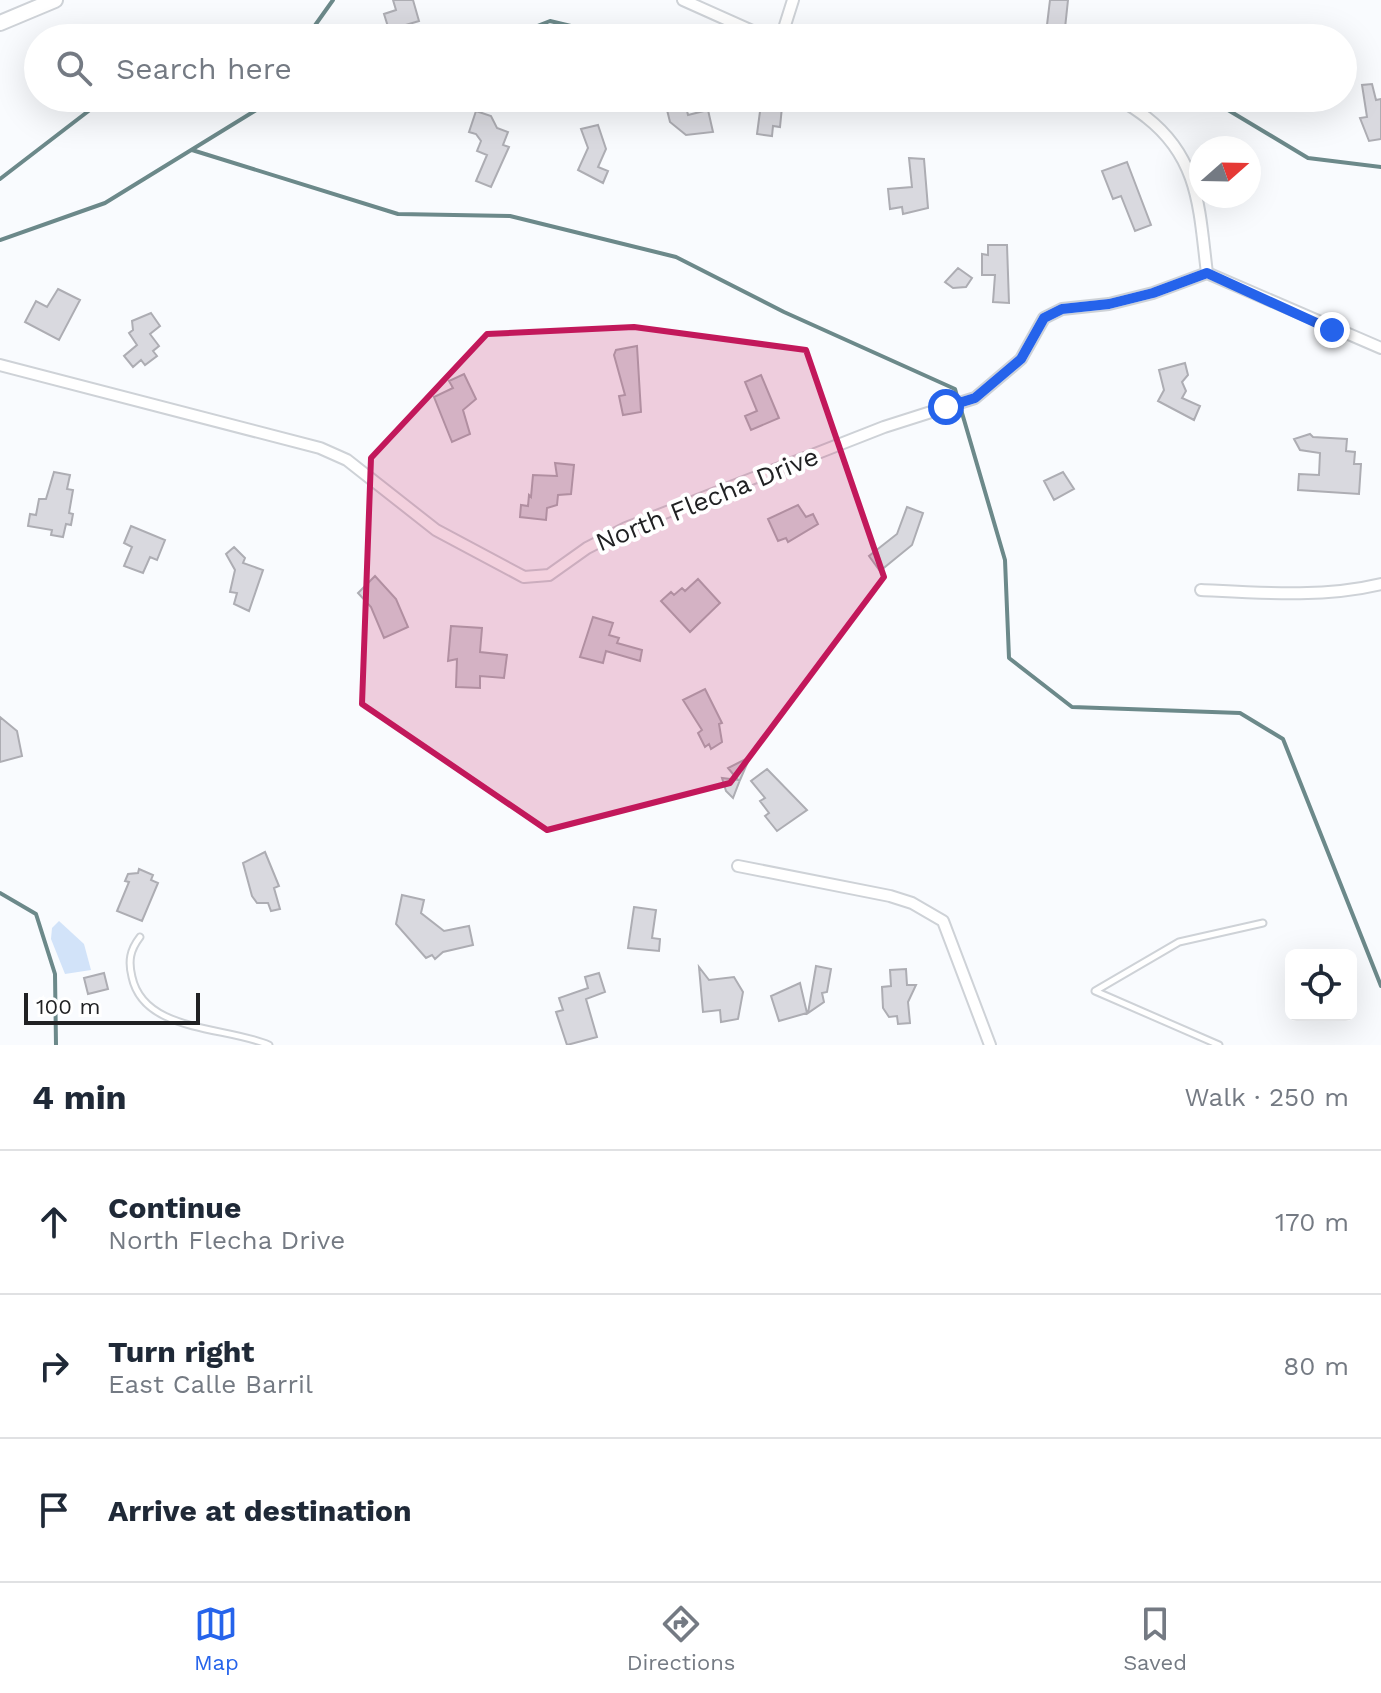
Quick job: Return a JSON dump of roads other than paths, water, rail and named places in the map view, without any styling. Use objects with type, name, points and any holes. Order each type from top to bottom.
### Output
[{"type":"street","points":[[0,23],[55,0]]},
{"type":"street","points":[[683,0],[737,24]]},
{"type":"street","points":[[785,24],[793,0]]},
{"type":"street","points":[[1139,112],[1157,126],[1181,153],[1196,187],[1207,273],[1381,348]]},
{"type":"street","name":"North Flecha Drive","points":[[0,365],[320,448],[347,460],[436,530],[502,568],[533,579],[549,575],[587,548],[626,528],[884,427],[975,398],[1021,359],[1044,318],[1062,309],[1109,304],[1153,293],[1207,273]]},
{"type":"street","points":[[1201,590],[1311,593],[1381,584]]},
{"type":"street","points":[[738,866],[890,896],[912,903],[943,921],[990,1045]]},
{"type":"lane","points":[[1219,1045],[1095,991],[1179,942],[1263,923]]},
{"type":"lane","points":[[140,937],[129,958],[133,982],[144,1004],[175,1019],[269,1045]]},
{"type":"waterway","points":[[316,24],[333,0]]},
{"type":"waterway","points":[[542,24],[550,21],[563,24]]},
{"type":"waterway","points":[[0,179],[87,112]]},
{"type":"waterway","points":[[0,240],[105,203],[253,112]]},
{"type":"waterway","points":[[1231,112],[1308,158],[1381,167]]},
{"type":"waterway","points":[[192,150],[398,214],[510,216],[676,257],[784,312],[955,389],[1005,560],[1009,658],[1072,707],[1240,713],[1283,739],[1381,986]]},
{"type":"waterway","points":[[0,893],[36,914],[55,974],[56,1045]]}]
